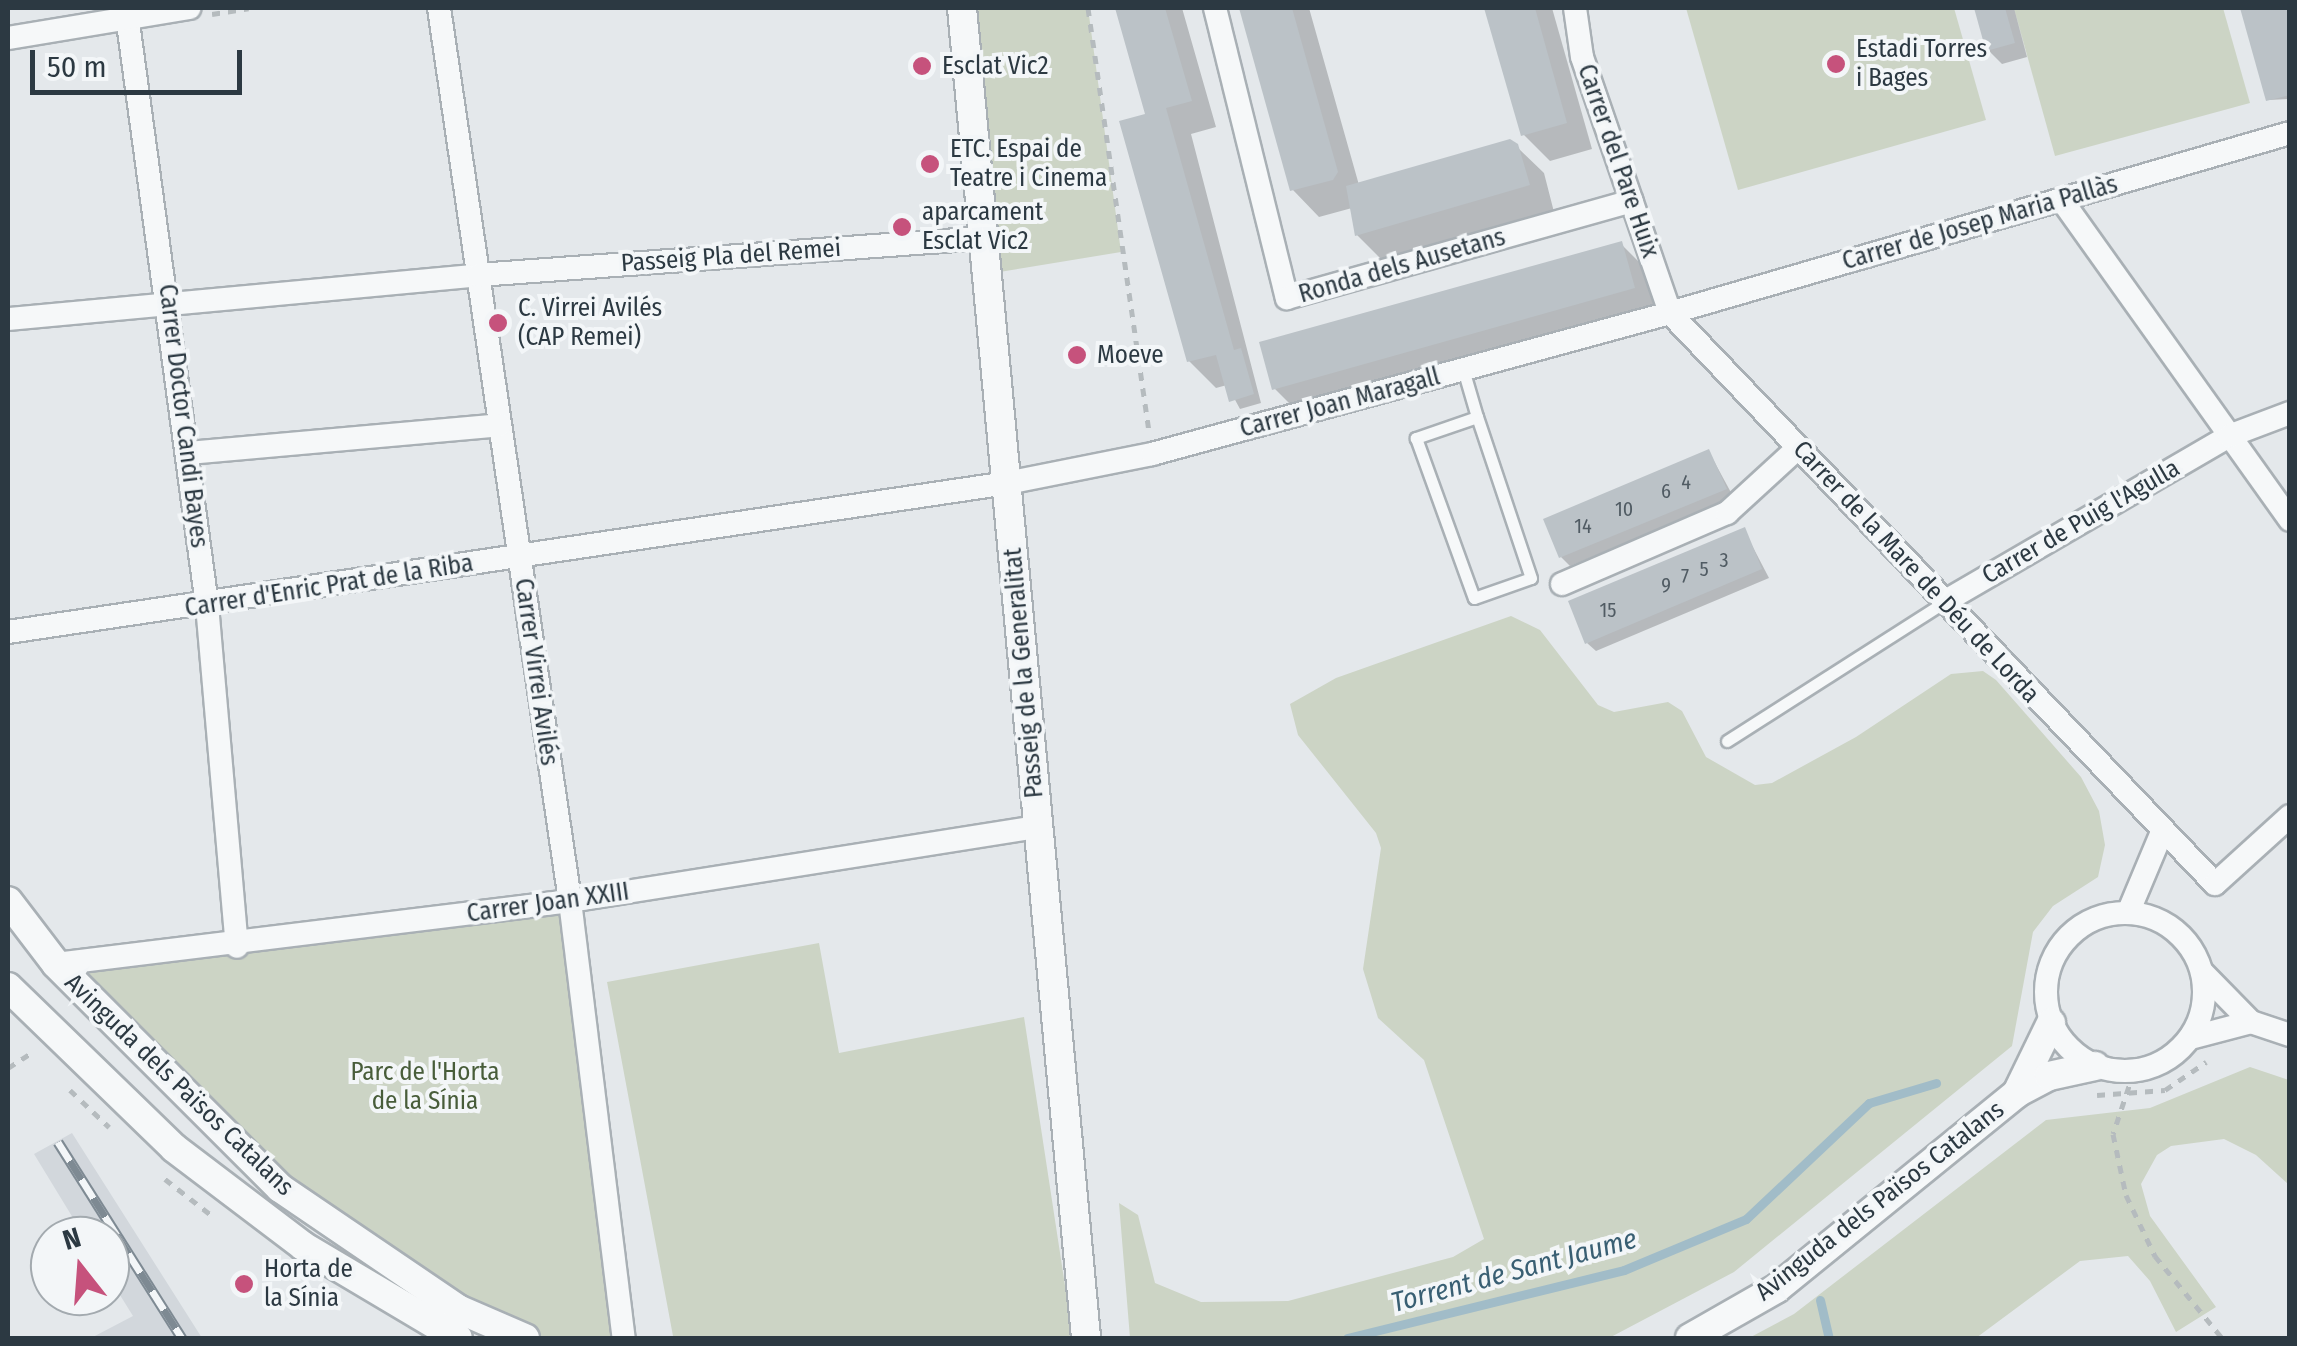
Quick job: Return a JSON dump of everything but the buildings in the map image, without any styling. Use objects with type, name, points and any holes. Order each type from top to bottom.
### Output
[{"type":"street","points":[[8,38],[127,14],[190,8]]},
{"type":"street","name":"Carrer Virrei Avilés","points":[[440,8],[570,901],[624,1338]]},
{"type":"street","name":"Passeig de la Generalitat","points":[[962,8],[1086,1338]]},
{"type":"street","name":"Ronda dels Ausetans","points":[[1215,8],[1287,298],[1632,202]]},
{"type":"street","name":"Carrer del Pare Huix","points":[[1574,8],[1582,58],[1670,313]]},
{"type":"street","name":"Carrer Doctor Candi Bayes","points":[[127,14],[208,605],[237,947]]},
{"type":"street","name":"Carrer de Josep Maria Pallàs","points":[[1670,313],[2290,133]]},
{"type":"street","points":[[2061,199],[2290,520]]},
{"type":"street","name":"Passeig Pla del Remei","points":[[8,319],[170,307],[478,274],[984,238]]},
{"type":"street","name":"Carrer Joan Maragall","points":[[1007,483],[1152,454],[1670,313]]},
{"type":"street","name":"Carrer de la Mare de Déu de Lorda","points":[[1670,313],[2215,884],[2290,816]]},
{"type":"street","name":"Carrer de Puig l'Agulla","points":[[1944,602],[2229,436],[2290,414]]},
{"type":"street","points":[[188,454],[500,424]]},
{"type":"street","points":[[1562,584],[1727,513],[1798,448]]},
{"type":"street","name":"Carrer d'Enric Prat de la Riba","points":[[8,632],[1007,483]]},
{"type":"street","name":"Carrer Joan XXIII","points":[[56,964],[237,947],[570,901],[1039,827]]},
{"type":"street","points":[[2128,913],[2162,832]]},
{"type":"street","name":"Avinguda dels Països Catalans","points":[[8,900],[56,964],[280,1188],[458,1309],[525,1338]]},
{"type":"street","points":[[2202,972],[2203,1006],[2190,1038],[2175,1054],[2134,1071],[2095,1066],[2061,1041],[2050,1023],[2048,970],[2059,946],[2102,916],[2128,913],[2167,924],[2182,937],[2202,972],[2251,1022],[2290,1035]]},
{"type":"street","name":"Avinguda dels Països Catalans","points":[[13,1004],[174,1148],[303,1246],[458,1338]]},
{"type":"street","points":[[2190,1038],[2251,1022]]},
{"type":"street","name":"Avinguda dels Països Catalans","points":[[2016,1093],[2050,1023]]},
{"type":"street","name":"Avinguda dels Països Catalans","points":[[1690,1338],[1776,1288],[2016,1093],[2049,1076],[2095,1066]]},
{"type":"lane","points":[[1463,369],[1531,578],[1474,598],[1416,438],[1477,417]]},
{"type":"lane","name":"Carrer de Puig l'Agulla","points":[[1726,741],[1944,602]]},
{"type":"path","points":[[1088,8],[1152,454]]},
{"type":"path","points":[[8,1068],[33,1052]]},
{"type":"path","points":[[2089,1095],[2125,1096],[2165,1090],[2213,1059]]},
{"type":"path","points":[[2134,1071],[2113,1134],[2126,1195],[2154,1256],[2222,1338]]},
{"type":"shaded area","points":[[72,1133],[125,1216],[72,1216],[34,1154]]},
{"type":"shaded area","points":[[130,1224],[202,1338],[91,1338],[133,1316]]},
{"type":"green space","points":[[962,8],[1088,8],[1121,252],[987,274]]},
{"type":"green space","name":"Estadi Torres i Bages","points":[[1686,8],[1954,8],[1986,120],[1738,190]]},
{"type":"green space","points":[[2014,8],[2223,8],[2250,103],[2055,156]]},
{"type":"green space","points":[[1511,616],[1540,630],[1598,705],[1614,712],[1668,702],[1682,711],[1706,757],[1755,785],[1772,783],[1856,737],[1951,674],[1983,671],[1996,680],[2081,777],[2099,811],[2105,845],[2098,877],[2053,906],[2033,932],[2012,1046],[1734,1272],[1609,1338],[1130,1338],[1119,1203],[1138,1215],[1155,1283],[1201,1302],[1288,1301],[1453,1257],[1484,1239],[1424,1060],[1378,1018],[1363,969],[1381,848],[1376,833],[1298,735],[1290,704],[1336,678]]},
{"type":"green space","name":"Parc de l'Horta de la Sínia","points":[[570,901],[624,1338],[525,1338],[280,1188],[56,964]]},
{"type":"green space","points":[[819,943],[839,1053],[1024,1017],[1073,1338],[673,1336],[607,982]]},
{"type":"green space","points":[[2250,1067],[2289,1080],[2289,1185],[2256,1155],[2224,1139],[2171,1146],[2157,1155],[2141,1184],[2150,1216],[2216,1307],[2176,1332],[2150,1281],[2128,1256],[2080,1261],[1976,1338],[1749,1338],[1794,1314],[2046,1120],[2150,1108]]},
{"type":"waterway","name":"Torrent de Sant Jaume","points":[[1347,1338],[1624,1270],[1746,1219],[1869,1103],[1936,1083]]},
{"type":"waterway","points":[[1820,1300],[1829,1338]]},
{"type":"railway","points":[[58,1142],[182,1338]]},
{"type":"place","name":"Estadi Torres i Bages","points":[[1836,64]]},
{"type":"place","name":"Esclat Vic2","points":[[922,66]]},
{"type":"place","name":"ETC. Espai de Teatre i Cinema","points":[[930,164]]},
{"type":"place","name":"aparcament Esclat Vic2","points":[[902,227]]},
{"type":"place","name":"C. Virrei Avilés (CAP Remei)","points":[[498,323]]},
{"type":"place","name":"Moeve","points":[[1077,355]]},
{"type":"place","name":"Horta de la Sínia","points":[[244,1284]]}]
